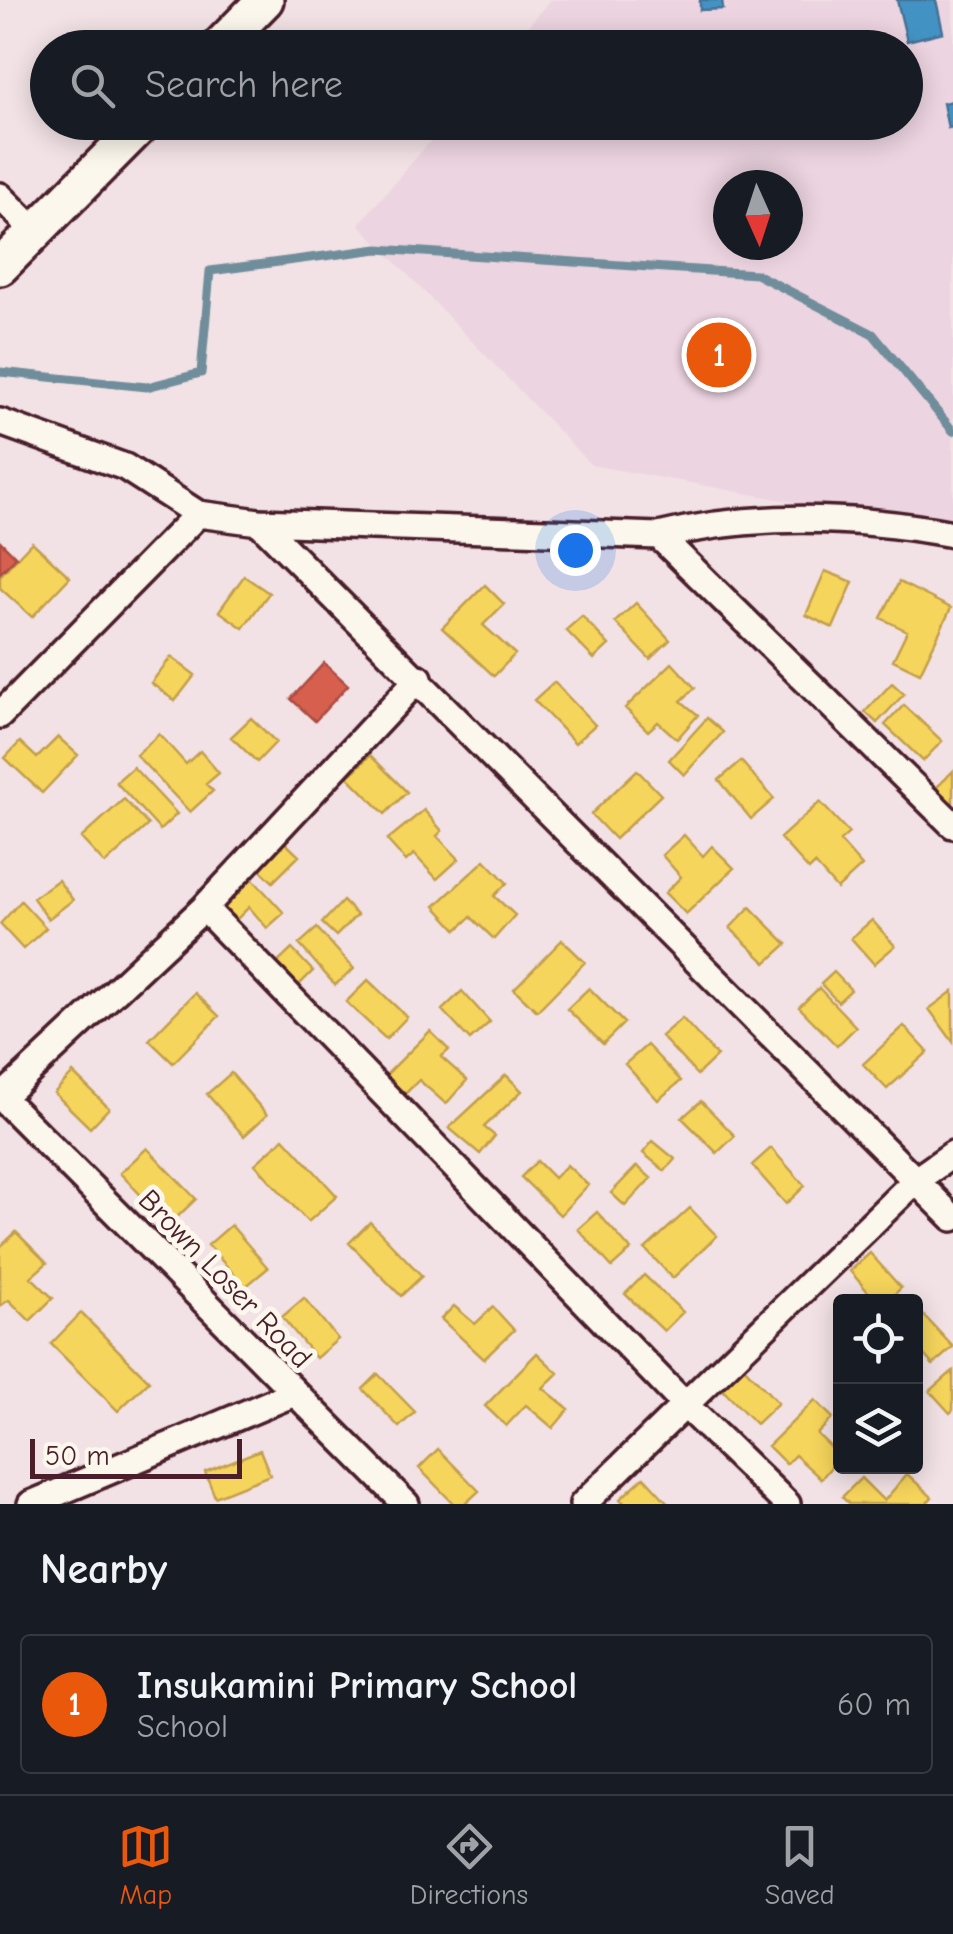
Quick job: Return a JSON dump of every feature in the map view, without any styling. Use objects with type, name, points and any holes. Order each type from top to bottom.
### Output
[{"type":"street","points":[[235,30],[264,0]]},
{"type":"street","points":[[0,267],[126,140]]},
{"type":"street","points":[[0,196],[36,232]]},
{"type":"street","points":[[0,422],[124,467],[198,514],[260,522],[659,536],[697,526],[822,519],[877,520],[953,534]]},
{"type":"street","points":[[0,715],[198,514]]},
{"type":"street","points":[[260,522],[953,1218]]},
{"type":"street","points":[[659,536],[953,825]]},
{"type":"street","points":[[0,1098],[204,908],[419,678]]},
{"type":"street","points":[[204,908],[687,1408],[787,1504]]},
{"type":"street","name":"Brown Loser Road","points":[[0,1098],[406,1504]]},
{"type":"street","points":[[582,1504],[687,1408],[916,1180],[953,1154]]},
{"type":"street","points":[[31,1504],[292,1394]]},
{"type":"shaded area","points":[[551,0],[953,0],[953,531],[591,465],[359,224],[431,140],[923,140],[923,30],[525,30]]},
{"type":"building: Homes","points":[[32,542],[70,577],[32,617],[0,588],[0,576]]},
{"type":"building: Homes","points":[[825,571],[853,582],[833,628],[806,615]]},
{"type":"building: Homes","points":[[244,576],[269,593],[243,628],[219,611]]},
{"type":"building: Homes","points":[[899,582],[951,608],[920,673],[893,660],[907,631],[881,618]]},
{"type":"building: Homes","points":[[485,585],[504,604],[483,625],[515,654],[494,676],[442,628]]},
{"type":"building: Homes","points":[[636,603],[670,640],[650,659],[615,622]]},
{"type":"building: Homes","points":[[582,616],[609,645],[594,659],[566,630]]},
{"type":"building: Homes","points":[[171,657],[195,675],[175,701],[151,683]]},
{"type":"building: Homes","points":[[672,663],[695,688],[681,701],[698,715],[677,739],[658,722],[648,731],[625,708]]},
{"type":"building: Homes","points":[[554,682],[595,725],[575,743],[534,700]]},
{"type":"building: Homes","points":[[892,683],[904,694],[877,723],[865,712]]},
{"type":"building: Homes","points":[[904,705],[942,741],[923,761],[885,725]]},
{"type":"building: Homes","points":[[251,718],[276,742],[257,762],[231,737]]},
{"type":"building: Homes","points":[[707,718],[723,732],[684,775],[669,760]]},
{"type":"building: Homes","points":[[159,734],[186,764],[200,751],[219,773],[206,784],[213,791],[190,812],[136,755]]},
{"type":"building: Homes","points":[[58,737],[78,755],[42,793],[5,758],[20,742],[37,758]]},
{"type":"building: Homes","points":[[370,755],[407,792],[385,814],[348,777]]},
{"type":"building: Homes","points":[[741,761],[774,799],[751,819],[719,780]]},
{"type":"building: Homes","points":[[133,767],[177,814],[160,830],[116,782]]},
{"type":"building: Homes","points":[[637,770],[661,795],[615,839],[591,814]]},
{"type":"building: Homes","points":[[953,771],[953,817],[930,794]]},
{"type":"building: Homes","points":[[124,799],[148,825],[105,864],[81,838]]},
{"type":"building: Homes","points":[[820,802],[849,833],[840,841],[862,866],[837,889],[815,864],[809,870],[780,838]]},
{"type":"building: Homes","points":[[424,810],[442,831],[437,836],[459,859],[437,879],[414,854],[406,861],[387,840]]},
{"type":"building: Homes","points":[[684,835],[703,856],[712,846],[734,868],[686,914],[665,893],[681,877],[662,855]]},
{"type":"building: Homes","points":[[278,836],[299,856],[273,882],[252,862]]},
{"type":"building: Homes","points":[[485,860],[507,883],[494,896],[515,915],[494,939],[471,917],[457,930],[435,906]]},
{"type":"building: Homes","points":[[250,876],[284,913],[267,928],[249,907],[232,924],[217,909]]},
{"type":"building: Homes","points":[[58,880],[73,900],[48,919],[33,898]]},
{"type":"building: Homes","points":[[21,901],[46,928],[23,949],[0,924]]},
{"type":"building: Homes","points":[[343,901],[357,915],[336,936],[322,923]]},
{"type":"building: Homes","points":[[750,907],[787,944],[766,963],[730,928]]},
{"type":"building: Homes","points":[[872,920],[895,946],[874,964],[851,938]]},
{"type":"building: Homes","points":[[317,928],[354,969],[335,985],[299,944]]},
{"type":"building: Homes","points":[[562,940],[585,962],[537,1011],[514,989]]},
{"type":"building: Homes","points":[[292,949],[313,971],[294,990],[272,968]]},
{"type":"building: Homes","points":[[834,972],[851,990],[838,1002],[821,984]]},
{"type":"building: Homes","points":[[368,980],[407,1017],[386,1039],[346,1002]]},
{"type":"building: Homes","points":[[589,988],[624,1023],[603,1044],[567,1009]]},
{"type":"building: Homes","points":[[819,988],[856,1027],[837,1046],[799,1007]]},
{"type":"building: Homes","points":[[462,991],[490,1022],[470,1040],[442,1010]]},
{"type":"building: Homes","points":[[953,991],[953,1042],[929,1009]]},
{"type":"building: Homes","points":[[195,993],[219,1016],[173,1063],[149,1040]]},
{"type":"building: Homes","points":[[682,1018],[717,1056],[697,1075],[661,1036]]},
{"type":"building: Homes","points":[[904,1026],[928,1052],[887,1089],[863,1064]]},
{"type":"building: Homes","points":[[430,1031],[449,1050],[441,1057],[467,1080],[446,1104],[419,1080],[405,1094],[385,1076]]},
{"type":"building: Homes","points":[[647,1045],[681,1081],[658,1100],[625,1064]]},
{"type":"building: Homes","points":[[73,1073],[109,1108],[90,1128],[54,1093]]},
{"type":"building: Homes","points":[[231,1073],[267,1115],[244,1136],[207,1094]]},
{"type":"building: Homes","points":[[506,1075],[522,1091],[484,1127],[495,1136],[480,1154],[449,1128]]},
{"type":"building: Homes","points":[[701,1101],[735,1136],[717,1153],[682,1118]]},
{"type":"building: Homes","points":[[284,1138],[337,1196],[308,1222],[255,1164]]},
{"type":"building: Homes","points":[[653,1141],[675,1159],[665,1171],[643,1153]]},
{"type":"building: Homes","points":[[147,1148],[196,1199],[169,1225],[120,1173]]},
{"type":"building: Homes","points":[[771,1148],[805,1186],[786,1204],[752,1165]]},
{"type":"building: Homes","points":[[537,1161],[554,1178],[567,1165],[588,1185],[560,1215],[521,1177]]},
{"type":"building: Homes","points":[[637,1166],[651,1178],[625,1206],[611,1193]]},
{"type":"building: Homes","points":[[690,1208],[717,1236],[673,1278],[645,1249]]},
{"type":"building: Homes","points":[[597,1212],[631,1250],[612,1267],[578,1229]]},
{"type":"building: Homes","points":[[370,1222],[422,1276],[401,1296],[349,1243]]},
{"type":"building: Homes","points":[[231,1225],[268,1268],[245,1287],[208,1245]]},
{"type":"building: Homes","points":[[16,1232],[47,1263],[31,1277],[53,1298],[30,1321],[9,1300],[0,1306],[0,1247]]},
{"type":"building: Homes","points":[[870,1253],[901,1288],[895,1294],[870,1294],[850,1271]]},
{"type":"building: Homes","points":[[644,1275],[683,1312],[664,1331],[625,1294]]},
{"type":"building: Homes","points":[[304,1298],[338,1339],[316,1358],[282,1317]]},
{"type":"building: Homes","points":[[454,1306],[475,1324],[493,1307],[514,1330],[484,1359],[441,1319]]},
{"type":"building: Homes","points":[[81,1313],[149,1381],[118,1411],[51,1344]]},
{"type":"building: Homes","points":[[923,1314],[953,1347],[933,1365],[923,1354]]},
{"type":"building: Homes","points":[[537,1353],[558,1373],[543,1388],[569,1409],[553,1428],[526,1405],[506,1426],[485,1406]]},
{"type":"building: Homes","points":[[742,1365],[778,1403],[756,1424],[720,1387]]},
{"type":"building: Homes","points":[[953,1371],[953,1410],[950,1413],[930,1391]]},
{"type":"building: Homes","points":[[378,1374],[415,1412],[399,1427],[363,1389]]},
{"type":"building: Homes","points":[[815,1400],[833,1418],[817,1434],[833,1449],[833,1464],[821,1479],[795,1455],[786,1464],[768,1446]]},
{"type":"building: Homes","points":[[438,1449],[479,1491],[465,1504],[454,1504],[419,1468]]},
{"type":"building: Homes","points":[[260,1450],[270,1475],[215,1497],[205,1472]]},
{"type":"building: Homes","points":[[907,1474],[932,1497],[926,1504],[849,1504],[842,1497],[861,1478],[884,1501]]},
{"type":"building: Homes","points":[[644,1477],[669,1504],[625,1504],[620,1499]]},
{"type":"building: Shops","points":[[0,541],[16,557],[0,573]]},
{"type":"building: Shops","points":[[324,663],[348,685],[315,721],[291,699]]},
{"type":"building: Schools","points":[[700,0],[722,0],[723,9],[700,10]]},
{"type":"building: Schools","points":[[897,0],[936,0],[943,32],[923,37],[923,30],[904,30]]},
{"type":"building: Schools","points":[[953,101],[953,127],[948,128],[943,103]]},
{"type":"waterway","points":[[0,372],[147,387],[201,373],[210,271],[378,249],[756,274],[873,334],[953,431]]},
{"type":"place","name":"Insukamini Primary School","points":[[719,355]]}]
